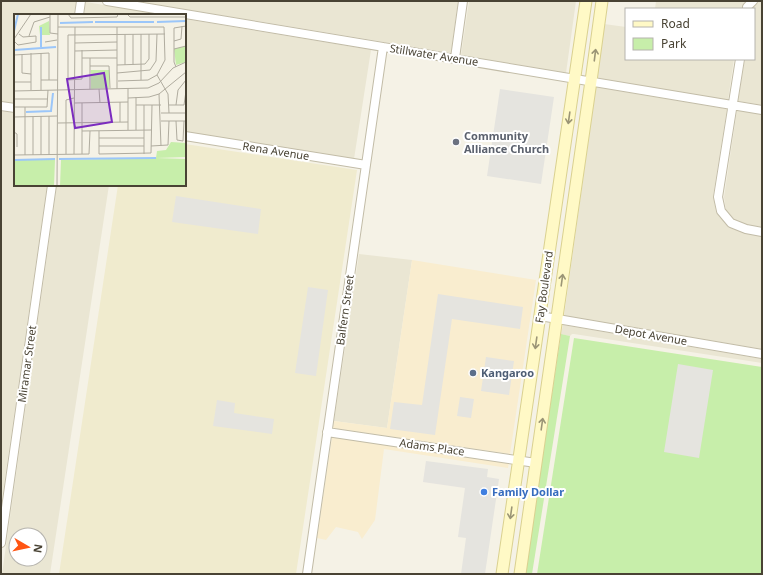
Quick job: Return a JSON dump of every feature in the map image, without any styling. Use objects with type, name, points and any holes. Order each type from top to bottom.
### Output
[{"type":"main road","name":"Fay Boulevard","points":[[502,574],[586,1]]},
{"type":"main road","name":"Fay Boulevard","points":[[520,574],[602,1]]},
{"type":"street","points":[[79,14],[81,1]]},
{"type":"street","name":"Stillwater Avenue","points":[[107,1],[185,14]]},
{"type":"street","points":[[455,58],[463,1]]},
{"type":"street","name":"Stillwater Avenue","points":[[186,14],[762,110]]},
{"type":"street","name":"Balfern Street","points":[[307,574],[383,47]]},
{"type":"street","points":[[740,60],[718,197],[721,211],[731,223],[746,229],[762,232]]},
{"type":"street","points":[[1,106],[14,108]]},
{"type":"street","name":"Rena Avenue","points":[[186,136],[366,165]]},
{"type":"street","name":"Miramar Street","points":[[1,543],[52,186]]},
{"type":"street","name":"Depot Avenue","points":[[540,316],[762,354]]},
{"type":"street","name":"Adams Place","points":[[327,432],[536,463]]},
{"type":"shaded area","points":[[1,1],[76,1],[74,14],[14,14],[14,104],[1,101]]},
{"type":"shaded area","points":[[135,1],[458,1],[451,53]]},
{"type":"shaded area","points":[[469,1],[576,1],[566,73],[461,55]]},
{"type":"shaded area","points":[[656,1],[746,1],[743,4],[742,8],[655,8]]},
{"type":"shaded area","points":[[759,1],[762,1],[762,105],[738,101],[745,60],[755,60],[755,8],[753,8]]},
{"type":"shaded area","points":[[86,2],[158,14],[84,14]]},
{"type":"shaded area","points":[[186,19],[371,50],[354,159],[186,132]]},
{"type":"shaded area","points":[[604,24],[625,27],[625,60],[734,60],[728,100],[597,78]]},
{"type":"shaded area","points":[[596,87],[727,109],[713,196],[716,212],[729,227],[745,233],[762,236],[762,349],[564,316]]},
{"type":"shaded area","points":[[500,89],[554,97],[541,184],[487,176]]},
{"type":"shaded area","points":[[737,110],[762,115],[762,227],[747,225],[734,219],[726,210],[724,197]]},
{"type":"shaded area","points":[[1,111],[14,113],[14,186],[47,186],[1,506]]},
{"type":"shaded area","points":[[186,144],[357,170],[296,574],[59,574],[118,186],[186,186]]},
{"type":"shaded area","points":[[57,186],[109,186],[50,574],[2,574],[8,532],[8,567],[48,567],[48,527],[9,527]]},
{"type":"shaded area","points":[[176,196],[261,209],[258,234],[172,222]]},
{"type":"shaded area","points":[[359,254],[412,260],[387,428],[334,421]]},
{"type":"shaded area","points":[[412,260],[536,280],[510,454],[333,428],[334,421],[387,428]]},
{"type":"shaded area","points":[[308,287],[328,290],[316,376],[295,373]]},
{"type":"shaded area","points":[[438,294],[523,307],[520,329],[452,319],[435,435],[390,429],[394,402],[422,405]]},
{"type":"shaded area","points":[[563,325],[762,359],[762,363],[574,334],[570,336],[561,334]]},
{"type":"shaded area","points":[[486,357],[514,361],[509,395],[481,391]]},
{"type":"shaded area","points":[[678,364],[713,370],[699,458],[664,452]]},
{"type":"shaded area","points":[[460,397],[474,399],[471,418],[457,416]]},
{"type":"shaded area","points":[[217,400],[235,403],[234,413],[274,419],[272,434],[213,426]]},
{"type":"shaded area","points":[[332,437],[509,463],[508,468],[384,449],[375,520],[362,539],[358,532],[336,527],[326,540],[317,538]]},
{"type":"shaded area","points":[[426,461],[488,469],[487,477],[499,479],[485,574],[461,574],[466,538],[458,537],[465,488],[423,482]]},
{"type":"green space","points":[[561,334],[570,336],[532,574],[525,574]]},
{"type":"green space","points":[[574,338],[762,367],[762,574],[537,574]]},
{"type":"place","name":"Community Alliance Church","points":[[456,142]]},
{"type":"place","name":"Kangaroo","points":[[473,373]]},
{"type":"place","name":"Family Dollar","points":[[484,492]]}]
